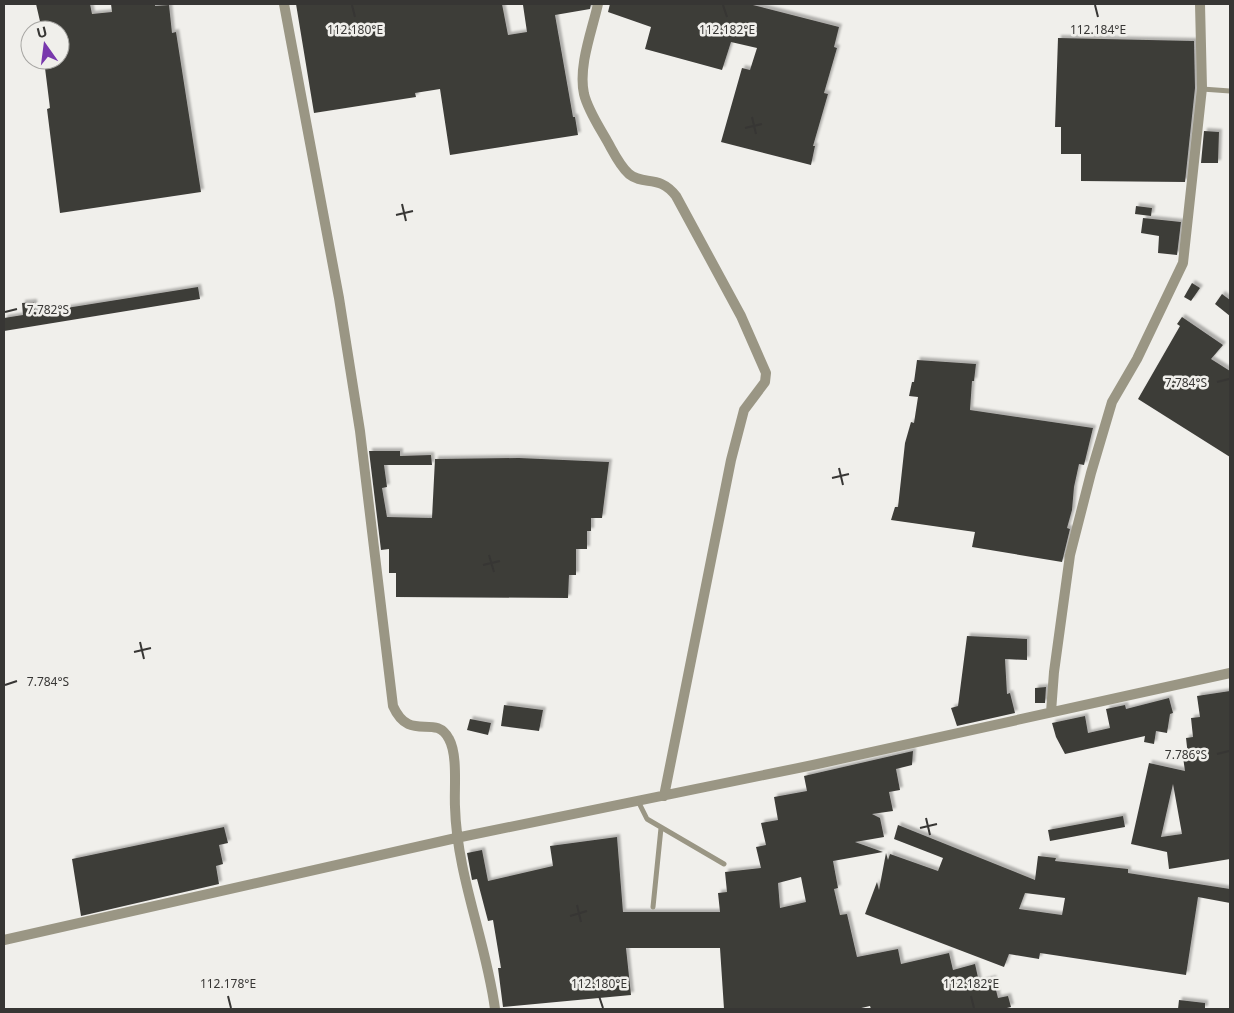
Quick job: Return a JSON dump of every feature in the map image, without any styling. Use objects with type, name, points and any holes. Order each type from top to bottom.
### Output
[{"type":"street","points":[[284,4],[341,307],[360,432],[392,706],[397,717],[411,727],[439,728],[450,740],[453,748],[456,838],[490,971],[495,1009]]},
{"type":"street","points":[[598,4],[586,53],[583,88],[592,114],[618,161],[627,172],[638,178],[662,183],[676,196],[741,316],[766,373],[765,382],[744,410],[731,460],[664,796]]},
{"type":"street","points":[[1051,712],[1054,672],[1070,555],[1091,473],[1112,402],[1137,359],[1184,262],[1202,88],[1200,4]]},
{"type":"street","points":[[4,940],[456,838],[813,765],[1230,674]]},
{"type":"lane","points":[[1202,88],[1230,91]]},
{"type":"lane","points":[[638,801],[644,816],[661,828],[724,864]]},
{"type":"lane","points":[[653,907],[661,828]]},
{"type":"building","points":[[36,4],[90,4],[92,14],[112,12],[111,4],[169,5],[172,33],[176,32],[201,192],[60,213],[47,109],[50,108],[45,70],[70,70],[70,20],[40,20]]},
{"type":"building","points":[[296,4],[502,4],[508,35],[527,32],[523,5],[591,4],[590,9],[555,15],[573,117],[575,117],[578,135],[450,155],[440,89],[415,93],[416,97],[314,113]]},
{"type":"building","points":[[610,4],[749,4],[839,27],[834,47],[837,48],[824,93],[828,94],[813,146],[815,146],[811,165],[721,142],[742,68],[750,70],[757,48],[731,42],[722,70],[645,49],[651,27],[608,12]]},
{"type":"building","points":[[1058,38],[1194,41],[1195,88],[1185,182],[1081,181],[1081,154],[1061,154],[1061,127],[1055,127]]},
{"type":"building","points":[[1204,131],[1219,132],[1218,163],[1201,163]]},
{"type":"building","points":[[1136,206],[1152,208],[1151,216],[1135,214]]},
{"type":"building","points":[[1143,218],[1181,222],[1177,255],[1158,253],[1159,236],[1141,233]]},
{"type":"building","points":[[1192,283],[1200,288],[1191,301],[1184,297]]},
{"type":"building","points":[[198,287],[200,299],[4,331],[4,318],[23,315],[22,303],[34,302],[35,313]]},
{"type":"building","points":[[1222,294],[1230,300],[1230,316],[1215,304]]},
{"type":"building","points":[[1182,317],[1223,345],[1211,359],[1230,371],[1230,457],[1138,399],[1180,326],[1177,324]]},
{"type":"building","points":[[917,360],[976,364],[974,381],[972,381],[970,410],[1093,428],[1084,465],[1079,464],[1072,510],[1067,528],[1070,529],[1062,562],[972,547],[975,532],[891,520],[895,507],[898,507],[905,443],[911,422],[914,423],[918,397],[909,396],[912,382],[914,382]]},
{"type":"building","points":[[369,451],[400,451],[400,456],[431,455],[432,465],[384,465],[387,487],[382,488],[387,517],[432,518],[435,459],[519,458],[609,462],[602,518],[591,518],[591,531],[587,531],[587,549],[576,549],[576,575],[569,575],[568,598],[396,597],[396,573],[389,573],[389,549],[381,550]]},
{"type":"building","points":[[967,636],[1027,639],[1027,660],[1005,659],[1007,694],[1010,693],[1015,713],[957,726],[951,708],[958,706]]},
{"type":"building","points":[[1046,687],[1045,703],[1035,703],[1035,688]]},
{"type":"building","points":[[1230,691],[1230,859],[1169,869],[1167,852],[1131,844],[1149,763],[1185,771],[1183,757],[1188,756],[1186,738],[1193,737],[1191,718],[1200,717],[1197,696]],"holes":[[[1173,784],[1182,834],[1161,837]]]},
{"type":"building","points":[[1169,698],[1173,713],[1170,714],[1167,733],[1156,731],[1154,744],[1144,742],[1145,736],[1065,754],[1056,737],[1052,723],[1085,716],[1088,733],[1110,728],[1106,709],[1125,705],[1126,709]]},
{"type":"building","points":[[504,705],[543,710],[539,731],[501,726]]},
{"type":"building","points":[[470,719],[491,723],[488,735],[467,730]]},
{"type":"building","points":[[913,751],[912,765],[896,769],[900,790],[889,792],[893,811],[872,814],[880,818],[884,837],[855,842],[883,852],[833,861],[838,888],[834,889],[840,915],[847,914],[857,957],[898,949],[901,964],[949,953],[953,970],[975,964],[979,982],[993,978],[998,998],[1008,996],[1011,1007],[1003,1009],[871,1009],[870,1006],[857,1009],[724,1009],[720,948],[626,948],[631,995],[503,1007],[498,968],[501,968],[493,920],[488,921],[477,879],[472,880],[467,853],[482,850],[488,881],[553,866],[550,846],[617,837],[623,912],[720,912],[718,893],[727,892],[725,872],[761,868],[756,847],[766,845],[761,823],[778,820],[774,797],[807,791],[804,776]],"holes":[[[801,877],[806,902],[780,908],[778,883]]]},
{"type":"building","points":[[1123,816],[1125,827],[1050,841],[1048,830]]},
{"type":"building","points":[[898,825],[1035,880],[1038,856],[1056,858],[1055,861],[1128,869],[1128,873],[1230,889],[1230,903],[1198,897],[1186,975],[1040,953],[1039,959],[1009,954],[1004,967],[865,914],[877,882],[879,890],[886,853],[888,860],[890,854],[938,871],[943,858],[894,839]],"holes":[[[1025,893],[1065,898],[1062,915],[1019,909]]]},
{"type":"building","points":[[224,827],[228,843],[219,845],[223,864],[216,866],[219,884],[81,916],[72,859]]},
{"type":"building","points":[[1179,1000],[1205,1003],[1205,1009],[1178,1009]]}]
